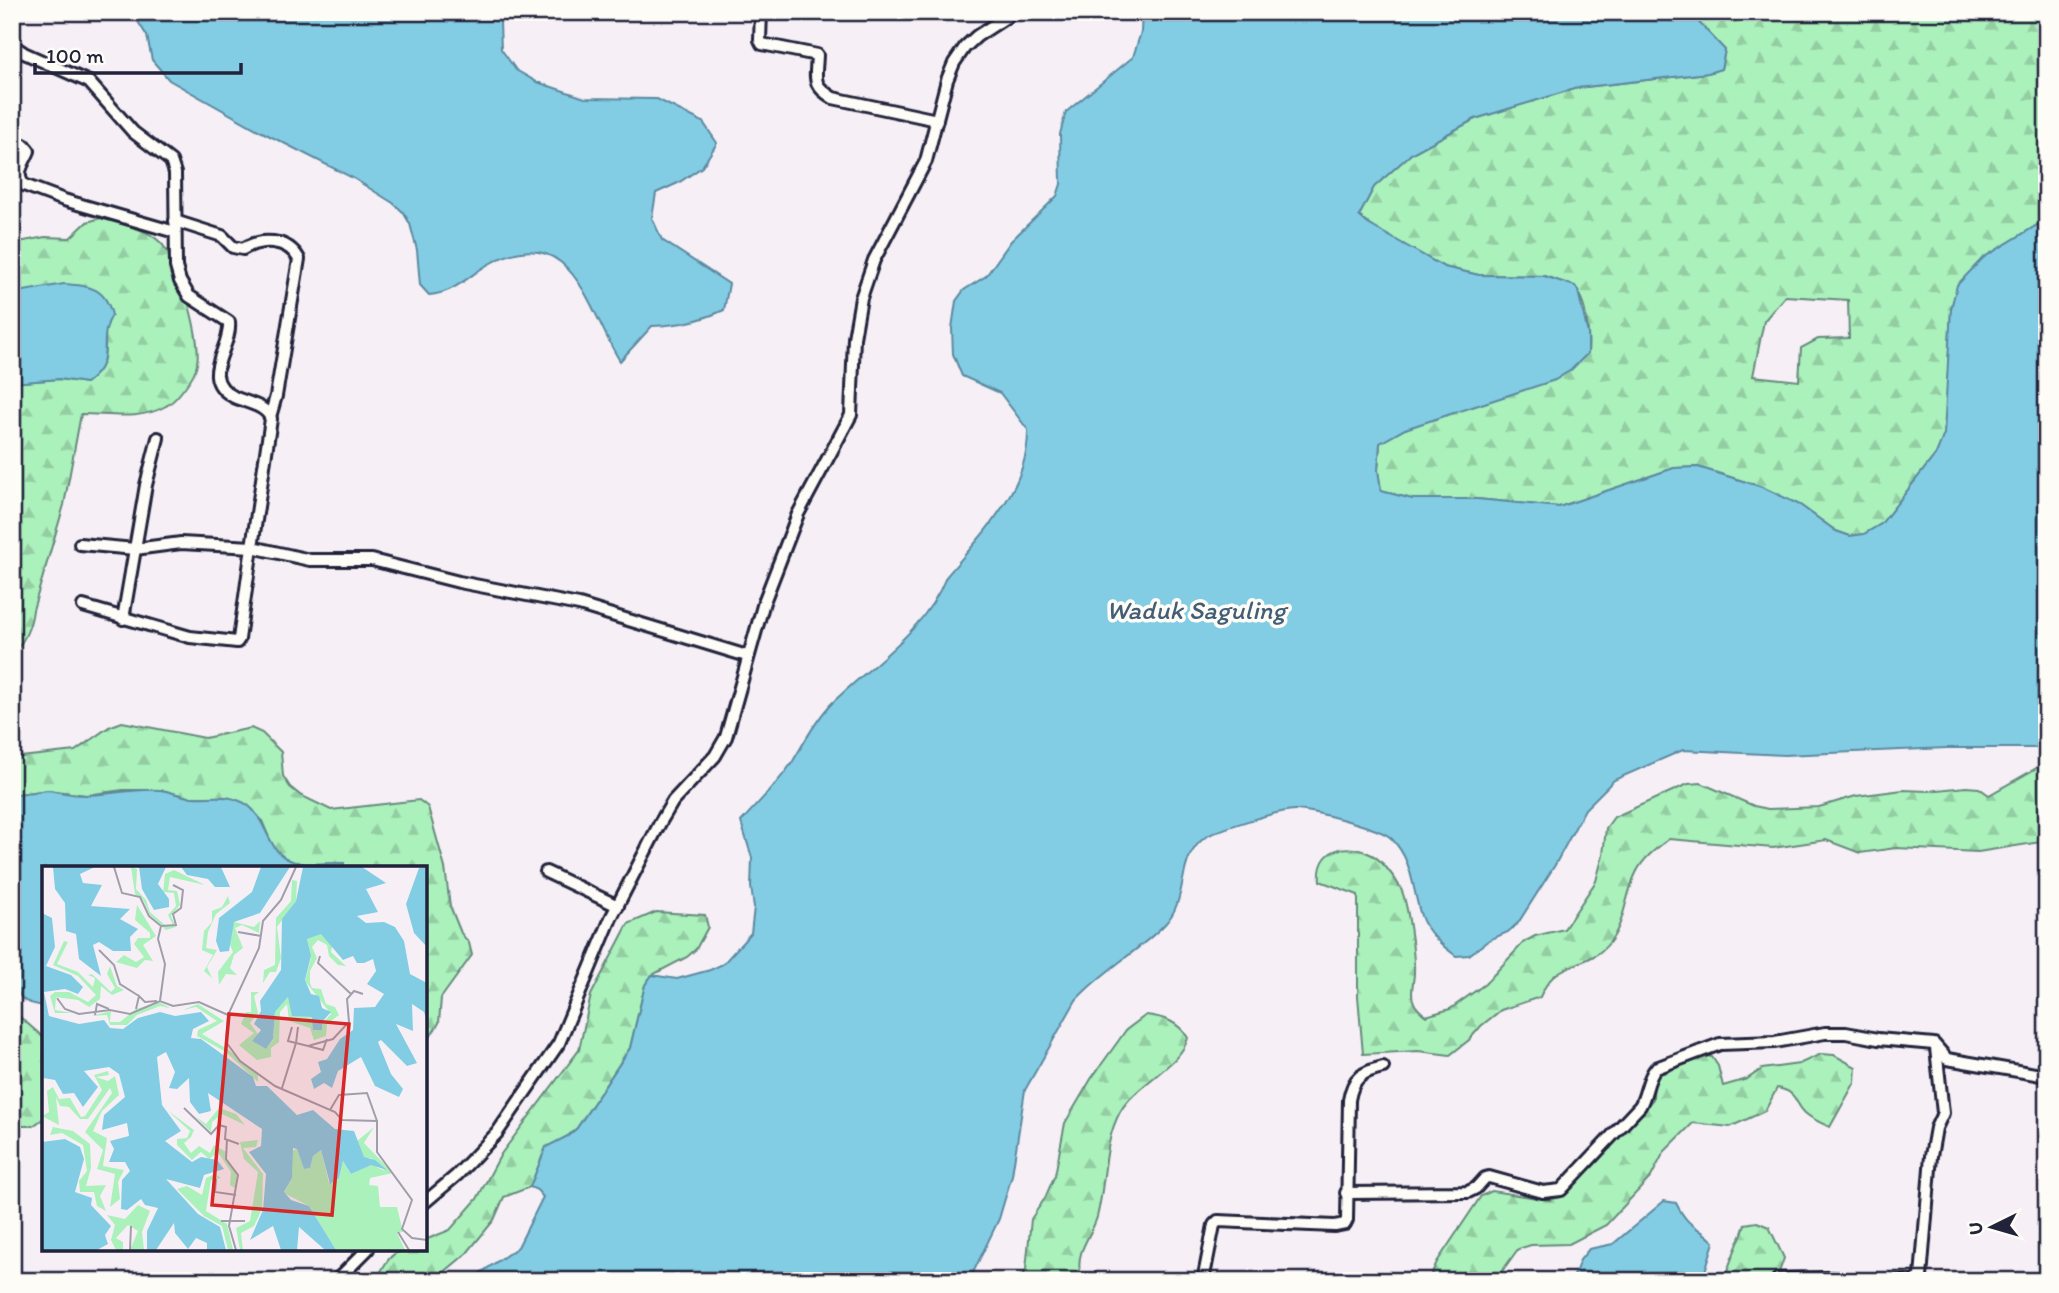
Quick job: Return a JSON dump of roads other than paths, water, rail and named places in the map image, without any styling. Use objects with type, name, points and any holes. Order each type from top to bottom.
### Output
[{"type":"street","points":[[761,12],[762,44],[817,55],[818,89],[833,99],[937,120]]},
{"type":"street","points":[[427,1200],[457,1175],[497,1133],[559,1042],[618,906],[673,801],[715,756],[726,737],[764,602],[797,514],[851,415],[854,338],[861,298],[874,260],[926,161],[947,79],[954,63],[964,47],[1014,12]]},
{"type":"street","points":[[12,45],[89,82],[133,132],[171,160],[175,173],[176,267],[180,281],[189,296],[229,322],[216,369],[225,392],[265,410],[270,417]]},
{"type":"street","points":[[12,141],[24,145],[29,151],[19,173],[24,185],[64,200],[222,236],[233,247],[243,249],[262,240],[287,246],[299,259],[276,396],[270,417],[271,426],[239,639],[237,642],[190,637],[83,606]]},
{"type":"street","points":[[123,619],[146,485],[158,438]]},
{"type":"street","points":[[80,544],[135,549],[181,543],[252,547],[310,560],[372,561],[459,582],[579,605],[747,656]]},
{"type":"street","points":[[546,872],[618,906]]},
{"type":"street","points":[[1346,1192],[1468,1192],[1489,1177],[1543,1192],[1562,1190],[1640,1106],[1652,1071],[1720,1044],[1775,1042],[1838,1032],[1936,1045]]},
{"type":"street","points":[[1936,1045],[1947,1059],[2047,1076]]},
{"type":"street","points":[[1915,1281],[1921,1277],[1931,1156],[1942,1113],[1936,1045]]},
{"type":"street","points":[[1203,1281],[1216,1222],[1343,1225],[1347,1220],[1351,1086],[1363,1072],[1383,1067]]},
{"type":"street","points":[[337,1281],[366,1251]]},
{"type":"street","points":[[1778,1279],[1873,1281]]},
{"type":"street","points":[[1884,1281],[1907,1281]]},
{"type":"water","points":[[132,12],[496,12],[500,22],[501,49],[516,70],[537,82],[585,98],[657,99],[703,122],[717,143],[702,167],[678,183],[656,193],[652,218],[662,240],[729,284],[724,310],[689,322],[652,326],[620,361],[574,276],[558,261],[540,252],[517,253],[489,264],[446,291],[429,295],[420,285],[417,250],[410,224],[403,212],[353,178],[262,132],[169,80],[152,60],[147,36]]},
{"type":"water","name":"Waduk Saguling","points":[[1142,12],[1689,12],[1725,50],[1721,69],[1708,73],[1577,88],[1475,119],[1412,153],[1374,187],[1359,216],[1368,224],[1444,267],[1479,275],[1544,276],[1575,286],[1588,334],[1588,353],[1571,370],[1555,380],[1405,429],[1380,443],[1378,470],[1381,491],[1412,499],[1477,499],[1559,507],[1674,468],[1698,467],[1762,487],[1800,505],[1836,531],[1850,536],[1864,534],[1881,524],[1936,454],[1944,434],[1951,309],[1957,285],[1983,258],[2047,219],[2047,748],[1947,748],[1784,755],[1683,750],[1614,780],[1585,809],[1555,865],[1518,923],[1469,955],[1456,956],[1427,927],[1421,916],[1404,856],[1385,834],[1345,820],[1295,810],[1233,826],[1209,835],[1195,848],[1185,869],[1177,903],[1165,924],[1076,1000],[1025,1090],[1012,1175],[999,1219],[969,1281],[469,1281],[518,1247],[543,1197],[530,1187],[546,1147],[568,1136],[577,1128],[630,1048],[645,985],[652,975],[677,979],[710,970],[723,964],[751,933],[754,907],[751,887],[752,858],[741,822],[775,785],[832,703],[896,646],[925,614],[946,577],[988,527],[1012,491],[1021,472],[1028,430],[1000,393],[962,376],[953,354],[952,328],[956,301],[964,290],[986,276],[1011,241],[1057,196],[1061,184],[1060,134],[1066,112],[1133,57],[1141,32]]},
{"type":"water","points":[[64,284],[89,287],[101,293],[109,306],[112,315],[105,334],[101,367],[86,383],[59,379],[12,383],[12,293]]},
{"type":"water","points":[[48,790],[85,795],[160,790],[188,797],[234,799],[249,806],[256,814],[277,851],[285,858],[307,864],[344,863],[344,866],[42,866],[42,1006],[26,1001],[20,996],[12,980],[12,795]]},
{"type":"water","points":[[1664,1201],[1676,1203],[1689,1222],[1714,1242],[1702,1281],[1572,1281],[1580,1260],[1589,1249],[1613,1244]]}]
